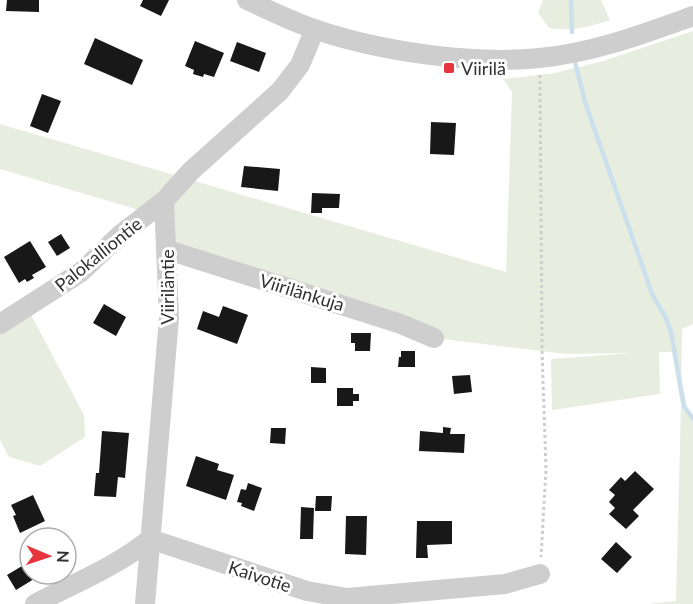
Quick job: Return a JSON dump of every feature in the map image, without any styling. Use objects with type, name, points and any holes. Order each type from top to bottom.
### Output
[{"type":"street","points":[[247,0],[315,29],[399,50],[495,61],[540,58],[595,49],[693,16]]},
{"type":"street","points":[[164,201],[190,171],[280,90],[300,65],[315,29]]},
{"type":"street","name":"Viiriläntie","points":[[145,604],[169,318],[168,250],[164,201]]},
{"type":"street","name":"Palokalliontie","points":[[0,324],[81,272],[120,235],[164,201]]},
{"type":"street","name":"Viirilänkuja","points":[[168,250],[381,317],[434,338]]},
{"type":"street","points":[[35,604],[120,559],[150,539]]},
{"type":"street","name":"Kaivotie","points":[[150,539],[307,591],[347,598],[505,584],[540,574]]},
{"type":"path","points":[[540,58],[542,349],[546,469],[540,574]]},
{"type":"green space","points":[[543,0],[601,0],[610,20],[580,28],[549,28],[538,13]]},
{"type":"green space","points":[[693,31],[693,324],[682,329],[681,405],[672,352],[659,352],[660,394],[552,410],[551,359],[634,353],[566,354],[434,338],[168,250],[164,201],[149,213],[0,169],[0,124],[506,272],[512,92],[503,79],[555,73],[603,61]]},
{"type":"green space","points":[[27,307],[84,415],[85,437],[40,466],[9,457],[0,440],[0,323]]},
{"type":"green space","points":[[681,405],[693,422],[693,604],[648,604],[676,601]]},
{"type":"building","points":[[7,0],[39,0],[39,12],[6,11]]},
{"type":"building","points":[[143,0],[169,0],[161,16],[140,6]]},
{"type":"building","points":[[95,38],[143,60],[132,85],[84,64]]},
{"type":"building","points":[[195,41],[224,53],[214,77],[193,74],[194,70],[185,66]]},
{"type":"building","points":[[237,42],[266,53],[259,72],[230,61]]},
{"type":"building","points":[[42,94],[61,101],[48,133],[30,126]]},
{"type":"building","points":[[431,122],[456,123],[454,155],[430,154]]},
{"type":"building","points":[[244,166],[280,169],[278,191],[241,187]]},
{"type":"building","points":[[312,193],[340,194],[339,208],[322,208],[322,213],[311,213]]},
{"type":"building","points":[[61,234],[70,248],[57,256],[48,242]]},
{"type":"building","points":[[30,241],[46,267],[32,275],[34,278],[27,282],[25,279],[19,283],[4,257]]},
{"type":"building","points":[[104,304],[126,317],[116,336],[93,323]]},
{"type":"building","points":[[223,306],[248,315],[237,344],[197,329],[203,311],[219,317]]},
{"type":"building","points":[[351,333],[371,333],[370,351],[355,351],[355,343],[351,343]]},
{"type":"building","points":[[401,351],[415,351],[415,367],[398,367]]},
{"type":"building","points":[[311,367],[326,368],[326,383],[311,383]]},
{"type":"building","points":[[470,375],[472,392],[454,394],[452,376]]},
{"type":"building","points":[[337,388],[353,388],[353,394],[359,394],[359,401],[353,401],[353,406],[337,406]]},
{"type":"building","points":[[443,427],[451,428],[450,434],[465,434],[464,453],[419,451],[420,431],[443,433]]},
{"type":"building","points":[[271,428],[286,428],[285,444],[270,443]]},
{"type":"building","points":[[102,431],[129,433],[125,478],[118,477],[116,497],[94,496],[96,473],[99,473]]},
{"type":"building","points":[[196,456],[219,464],[217,470],[234,475],[226,500],[186,486]]},
{"type":"building","points":[[635,471],[654,489],[633,510],[639,516],[626,529],[609,514],[615,508],[609,502],[615,495],[609,490],[621,477],[625,481]]},
{"type":"building","points":[[248,483],[262,488],[254,511],[237,502],[241,489],[246,490]]},
{"type":"building","points":[[33,495],[45,521],[35,526],[18,526],[18,528],[13,516],[16,515],[11,505]]},
{"type":"building","points":[[316,496],[332,496],[331,511],[315,511]]},
{"type":"building","points":[[301,507],[314,508],[313,539],[300,539]]},
{"type":"building","points":[[346,516],[367,516],[366,555],[345,554]]},
{"type":"building","points":[[417,521],[452,521],[452,544],[427,545],[428,558],[416,558]]},
{"type":"building","points":[[616,542],[632,557],[617,573],[601,559]]},
{"type":"building","points":[[18,568],[18,586],[23,586],[16,590],[7,575]]},
{"type":"waterway","points":[[571,0],[572,32]]},
{"type":"waterway","points":[[575,62],[585,102],[652,294],[671,332],[684,406],[693,419]]},
{"type":"place","name":"Viirilä","points":[[449,68]]}]
